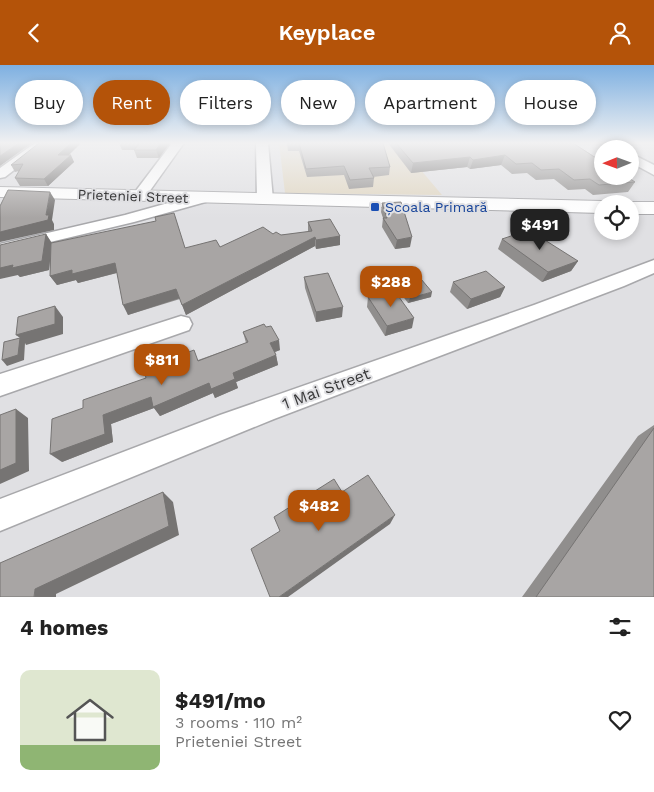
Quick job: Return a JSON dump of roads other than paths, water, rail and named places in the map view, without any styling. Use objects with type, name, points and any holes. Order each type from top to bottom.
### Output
[{"type":"street","points":[[139,197],[160,168]]},
{"type":"street","points":[[263,168],[265,200]]},
{"type":"street","name":"Prieteniei Street","points":[[0,192],[139,197],[594,207]]},
{"type":"street","points":[[0,249],[128,219],[204,198]]},
{"type":"street","points":[[639,208],[654,208]]},
{"type":"street","name":"1 Mai Street","points":[[0,515],[138,458],[354,377],[524,318],[654,266]]},
{"type":"street","points":[[0,385],[181,324]]},
{"type":"place","name":"Școala Primară","points":[[375,207]]}]
